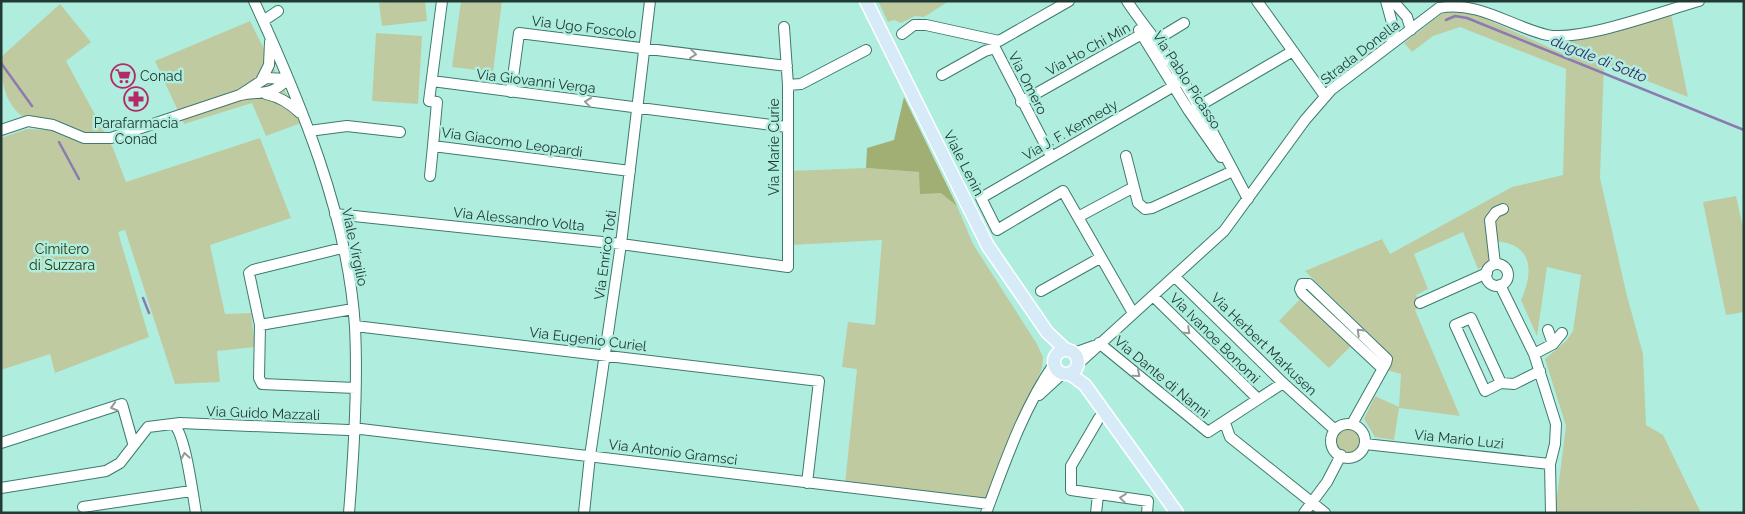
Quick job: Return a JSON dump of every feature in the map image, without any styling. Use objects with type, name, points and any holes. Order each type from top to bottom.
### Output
[{"type":"main road","name":"Viale Lenin","points":[[866,1],[988,246],[1067,363]]},
{"type":"main road","points":[[1067,363],[1085,385],[1177,513]]},
{"type":"street","name":"Viale Virgilio","points":[[254,1],[309,131],[335,214],[342,248],[355,326],[355,388],[349,513]]},
{"type":"street","points":[[432,81],[442,1]]},
{"type":"street","name":"Via Enrico Toti","points":[[584,513],[590,456],[621,244],[650,1]]},
{"type":"street","points":[[902,34],[914,25],[926,25],[997,45],[1069,1]]},
{"type":"street","name":"Via Pablo Picasso","points":[[1122,1],[1142,34],[1151,42],[1177,75],[1248,199]]},
{"type":"street","name":"Via Pablo Picasso","points":[[1128,1],[1174,86],[1196,107],[1219,142],[1233,171]]},
{"type":"street","points":[[1258,1],[1325,96]]},
{"type":"street","points":[[1386,1],[1394,30],[1391,44]]},
{"type":"street","points":[[1393,1],[1404,14],[1409,31]]},
{"type":"street","name":"Strada Donella","points":[[1067,363],[1099,343],[1220,235],[1325,96],[1442,6],[1467,4],[1534,31],[1566,37],[1596,31],[1699,1]]},
{"type":"street","points":[[263,21],[278,11]]},
{"type":"street","points":[[1404,14],[1418,18],[1427,17]]},
{"type":"street","points":[[1391,19],[1409,31]]},
{"type":"street","points":[[1151,42],[1184,23]]},
{"type":"street","name":"Via Marie Curie","points":[[784,27],[788,85],[788,267]]},
{"type":"street","name":"Via Ugo Foscolo","points":[[511,92],[519,33],[645,48]]},
{"type":"street","points":[[261,81],[271,52],[269,34]]},
{"type":"street","name":"Via Ho Chi Min","points":[[1022,102],[1142,34]]},
{"type":"street","name":"Via Omero","points":[[942,75],[997,45],[1022,102],[1051,156]]},
{"type":"street","points":[[645,48],[787,66]]},
{"type":"street","points":[[788,85],[801,84],[866,50]]},
{"type":"street","points":[[1196,107],[1293,51]]},
{"type":"street","points":[[1174,86],[1177,83],[1177,75]]},
{"type":"street","points":[[240,95],[261,81],[273,76],[288,79]]},
{"type":"street","points":[[262,93],[276,90],[288,79]]},
{"type":"street","name":"Via Giovanni Verga","points":[[432,81],[787,128]]},
{"type":"street","name":"Via Giacomo Leopardi","points":[[432,81],[429,101],[437,102],[433,146],[630,171]]},
{"type":"street","name":"Via J. F. Kennedy","points":[[1078,217],[1064,191],[997,230],[981,198],[1174,86]]},
{"type":"street","points":[[1,130],[28,121],[53,125],[84,138],[111,138],[253,92],[275,96],[291,104],[304,117]]},
{"type":"street","points":[[309,131],[347,126],[400,132]]},
{"type":"street","points":[[430,176],[433,146]]},
{"type":"street","points":[[1126,156],[1138,203],[1148,209],[1233,171]]},
{"type":"street","points":[[1134,187],[1078,217],[1100,258],[1134,313]]},
{"type":"street","points":[[1495,264],[1490,220],[1496,212],[1503,209]]},
{"type":"street","name":"Via Alessandro Volta","points":[[335,214],[621,244],[788,267]]},
{"type":"street","points":[[1491,236],[1501,226]]},
{"type":"street","points":[[342,248],[253,270],[249,273],[260,325],[259,378],[262,384],[355,388]]},
{"type":"street","points":[[1041,291],[1100,258]]},
{"type":"street","points":[[1420,303],[1487,273],[1490,267],[1495,264],[1504,266],[1508,272],[1507,278],[1500,285]]},
{"type":"street","points":[[1487,273],[1492,284],[1500,285]]},
{"type":"street","name":"Via Herbert Markusen","points":[[1175,277],[1283,383],[1335,430]]},
{"type":"street","points":[[1352,424],[1386,361],[1385,356],[1309,284],[1305,283],[1300,286],[1302,292],[1382,368]]},
{"type":"street","points":[[1500,285],[1534,354],[1556,424],[1555,444],[1550,464],[1551,513]]},
{"type":"street","name":"Via Ivanoe Bonomi","points":[[1153,296],[1258,400]]},
{"type":"street","points":[[260,325],[353,309]]},
{"type":"street","points":[[1501,383],[1471,318],[1455,325],[1486,391],[1501,383],[1514,384],[1540,371]]},
{"type":"street","name":"Via Eugenio Curiel","points":[[355,326],[819,381],[808,483]]},
{"type":"street","points":[[1548,330],[1553,344]]},
{"type":"street","points":[[1534,354],[1553,344],[1562,333]]},
{"type":"street","name":"Via Dante di Nanni","points":[[1099,343],[1205,431],[1211,431],[1225,423],[1283,383]]},
{"type":"street","points":[[988,509],[1031,403],[1067,363]]},
{"type":"street","points":[[1,443],[122,404],[133,443]]},
{"type":"street","points":[[1099,418],[1071,466],[1071,490],[1148,502],[1146,513]]},
{"type":"street","name":"Via Guido Mazzali","points":[[1,488],[106,472],[120,463],[133,443],[148,427],[156,424],[180,423],[353,430]]},
{"type":"street","points":[[1225,423],[1229,436]]},
{"type":"street","points":[[173,424],[177,427],[183,440],[196,513]]},
{"type":"street","points":[[1352,424],[1364,433],[1365,444],[1356,456],[1341,456],[1332,444],[1335,430],[1342,425],[1352,424]]},
{"type":"street","name":"Via Antonio Gramsci","points":[[353,430],[361,429],[808,483],[988,509]]},
{"type":"street","points":[[1211,431],[1229,436],[1325,513]]},
{"type":"street","name":"Via Mario Luzi","points":[[1365,444],[1550,464]]},
{"type":"street","points":[[1304,513],[1327,482],[1341,456]]},
{"type":"street","points":[[83,507],[191,491]]},
{"type":"street","points":[[1096,513],[1098,495]]},
{"type":"green space","points":[[425,1],[427,21],[382,26],[379,3]]},
{"type":"green space","points":[[461,1],[502,1],[493,72],[452,67]]},
{"type":"green space","points":[[878,1],[949,1],[924,17],[915,16],[901,23],[894,20],[888,22]]},
{"type":"green space","name":"Cimitero di Suzzara","points":[[60,4],[91,42],[66,61],[113,148],[126,182],[260,138],[291,218],[210,245],[225,314],[251,313],[255,347],[217,351],[220,382],[175,384],[125,230],[118,232],[149,337],[55,373],[50,354],[1,370],[1,138],[27,129],[50,130],[25,118],[12,106],[3,83],[1,57]]},
{"type":"green space","points":[[1447,10],[1469,11],[1568,56],[1570,50],[1556,45],[1671,14],[1688,97],[1604,64],[1600,178],[1627,296],[1643,354],[1646,425],[1663,435],[1701,513],[1637,513],[1636,511],[1627,513],[1555,513],[1566,426],[1545,359],[1566,341],[1573,331],[1581,275],[1547,267],[1537,336],[1521,300],[1528,279],[1527,261],[1524,254],[1508,243],[1496,241],[1490,262],[1478,269],[1463,232],[1414,254],[1428,289],[1416,295],[1421,307],[1415,310],[1460,416],[1399,408],[1394,440],[1375,437],[1364,419],[1375,396],[1399,407],[1401,374],[1387,370],[1391,358],[1388,352],[1305,271],[1382,239],[1390,254],[1512,187],[1563,175],[1566,69],[1460,27],[1433,36],[1412,52],[1404,43]]},
{"type":"green space","points":[[250,21],[301,123],[266,136],[252,103],[184,124],[155,61]]},
{"type":"green space","points":[[376,33],[422,36],[418,104],[372,101]]},
{"type":"green space","points":[[904,97],[957,206],[941,193],[920,194],[919,172],[866,168],[867,148],[894,140]]},
{"type":"green space","points":[[866,168],[919,172],[957,206],[973,244],[1037,344],[1043,357],[1042,368],[985,501],[845,484],[857,369],[842,367],[848,322],[875,325],[882,240],[792,245],[790,171]]},
{"type":"green space","points":[[1736,196],[1744,232],[1744,312],[1726,315],[1703,202]]},
{"type":"green space","points":[[1303,296],[1353,344],[1329,368],[1279,321]]},
{"type":"green space","points":[[1349,427],[1359,431],[1363,441],[1359,451],[1349,455],[1339,451],[1335,441],[1339,431]]},
{"type":"waterway","name":"dugale di Sotto","points":[[1446,20],[1455,16],[1467,18],[1744,130]]},
{"type":"waterway","points":[[1,63],[32,106]]},
{"type":"waterway","points":[[59,142],[79,179]]},
{"type":"waterway","points":[[143,298],[149,313]]},
{"type":"place","name":"Conad","points":[[123,76]]},
{"type":"place","name":"Parafarmacia Conad","points":[[136,99]]}]
